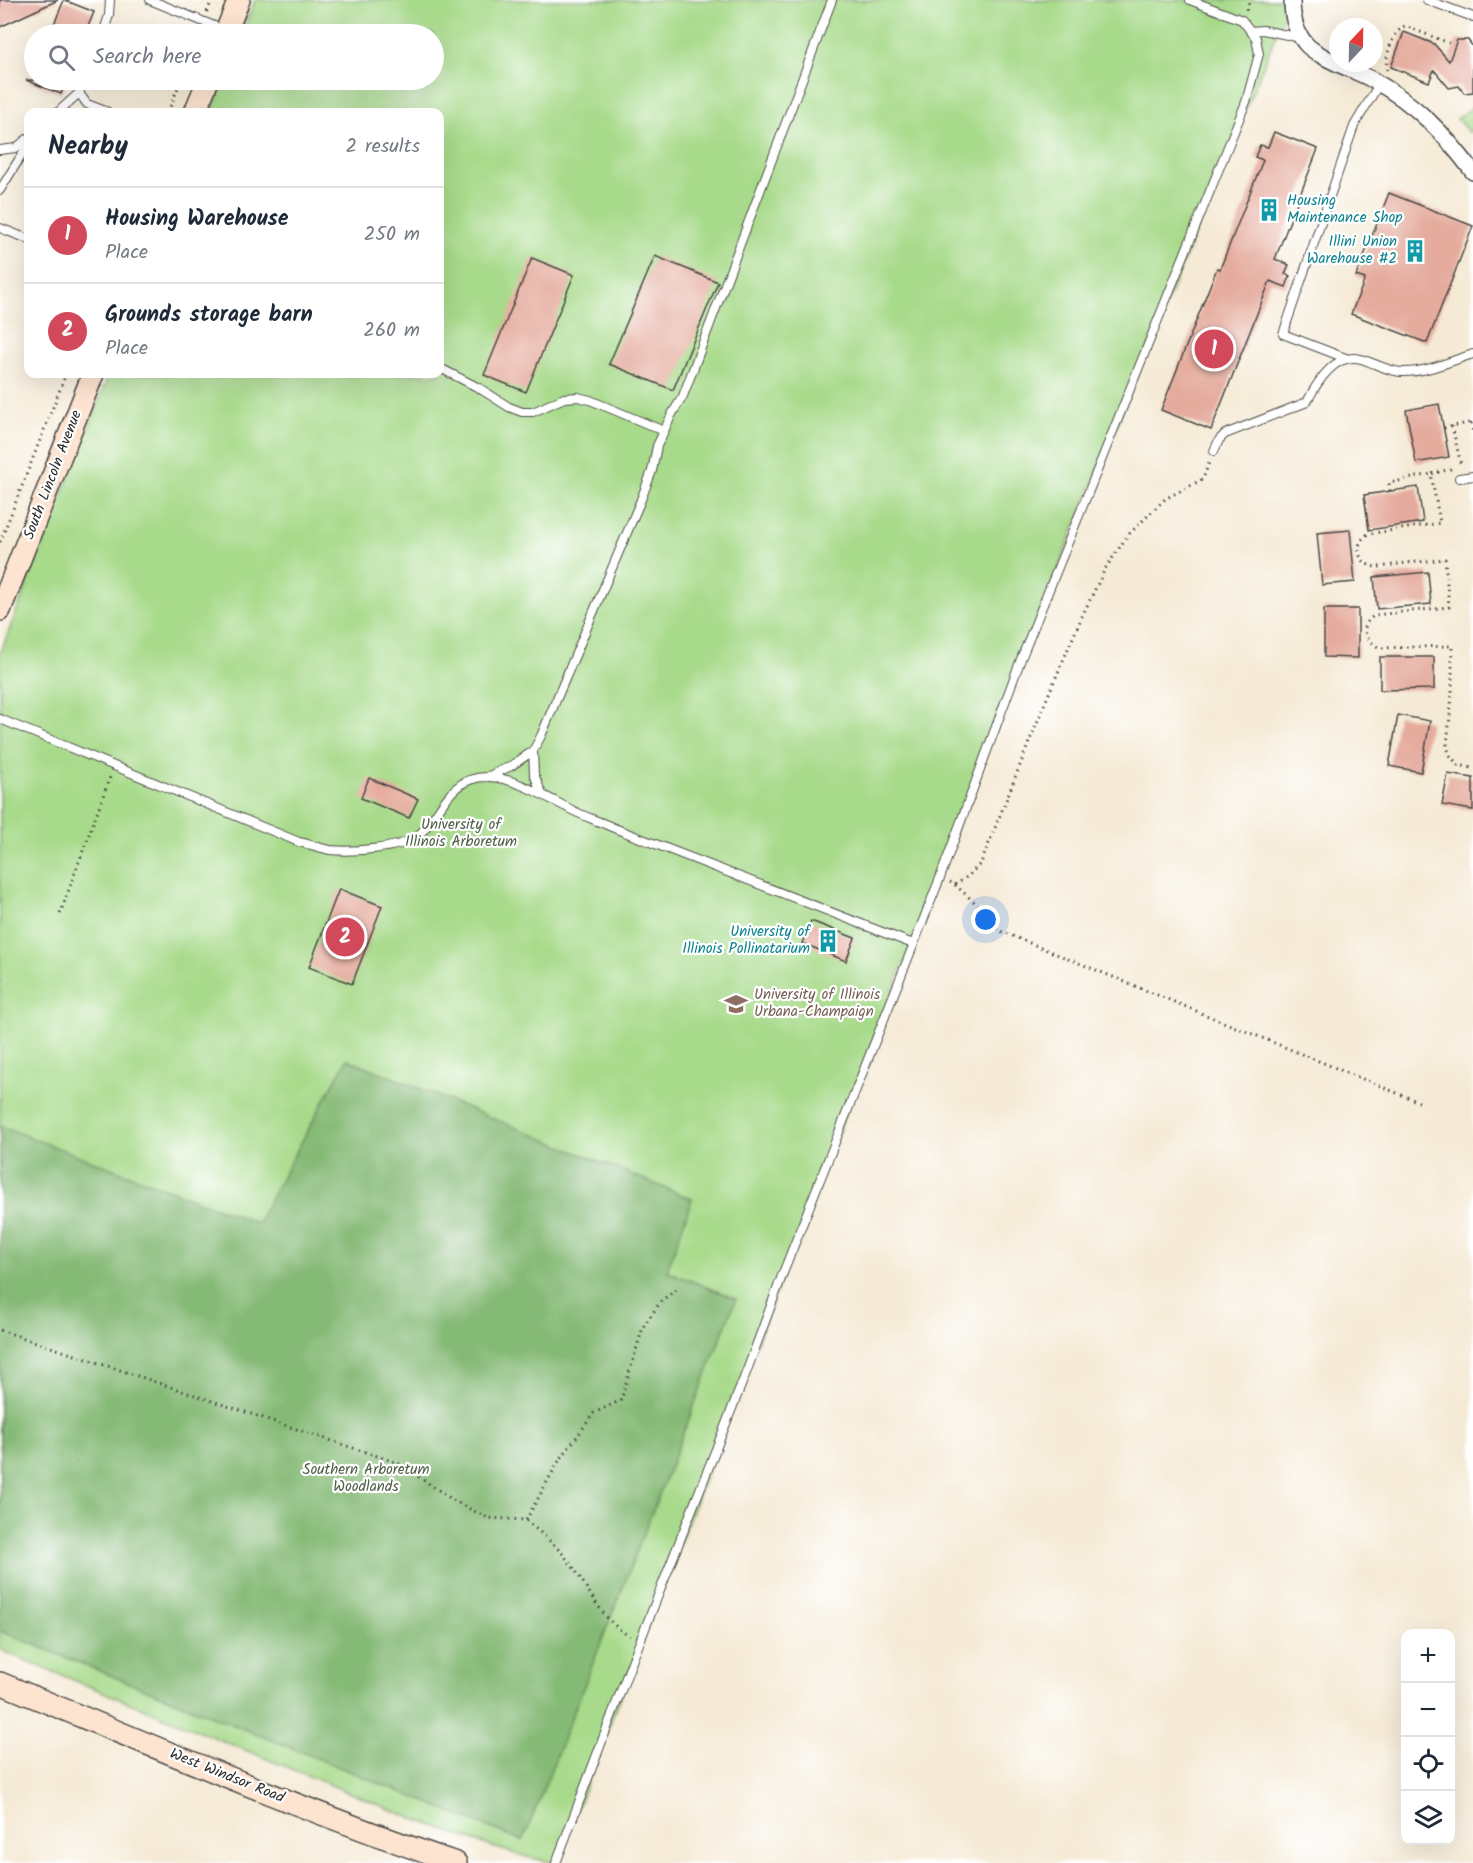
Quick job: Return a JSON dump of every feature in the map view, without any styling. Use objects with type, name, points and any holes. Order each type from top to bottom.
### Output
[{"type":"main road","points":[[230,24],[239,0]]},
{"type":"main road","points":[[197,108],[204,90]]},
{"type":"main road","name":"South Lincoln Avenue","points":[[0,610],[5,584],[91,378]]},
{"type":"main road","name":"West Windsor Road","points":[[0,1683],[257,1789],[456,1863]]},
{"type":"street","points":[[1292,0],[1295,25],[1305,44],[1402,99],[1430,121],[1451,142],[1473,172]]},
{"type":"lane","points":[[106,24],[110,0]]},
{"type":"lane","points":[[0,719],[299,842],[330,850],[385,847],[408,841],[417,836],[454,789],[470,780],[487,777],[511,766],[533,751],[640,502],[664,431],[683,396],[832,0]]},
{"type":"lane","points":[[556,1863],[640,1642],[747,1373],[783,1273],[940,878],[1021,659],[1245,102],[1259,54],[1256,38],[1242,20],[1190,0]]},
{"type":"lane","points":[[1427,0],[1473,17]]},
{"type":"lane","points":[[156,1],[206,24]]},
{"type":"lane","points":[[1250,31],[1263,30],[1302,39]]},
{"type":"lane","points":[[1348,359],[1283,334],[1354,126],[1379,84]]},
{"type":"lane","points":[[62,108],[80,90]]},
{"type":"lane","points":[[79,93],[87,104],[98,108]]},
{"type":"lane","points":[[0,150],[16,147],[24,141]]},
{"type":"lane","points":[[0,190],[24,151]]},
{"type":"lane","points":[[0,228],[24,237]]},
{"type":"lane","points":[[1214,451],[1225,434],[1307,402],[1325,373],[1348,359],[1359,358],[1399,372],[1414,372],[1473,354]]},
{"type":"lane","points":[[444,370],[469,382],[508,407],[522,412],[533,412],[564,398],[578,397],[664,431]]},
{"type":"lane","points":[[1459,478],[1473,476]]},
{"type":"lane","points":[[533,751],[534,774],[542,794]]},
{"type":"lane","points":[[487,777],[512,782],[614,828],[913,944]]},
{"type":"path","points":[[1387,70],[1386,64],[1391,47],[1401,28],[1406,26],[1449,43]]},
{"type":"path","points":[[170,108],[177,90]]},
{"type":"path","points":[[0,542],[64,378]]},
{"type":"path","points":[[1444,428],[1472,423],[1473,432]]},
{"type":"path","points":[[1390,491],[1389,483],[1461,467],[1452,426]]},
{"type":"path","points":[[955,885],[981,863],[1044,705],[1105,568],[1128,535],[1165,499],[1203,479],[1214,451]]},
{"type":"path","points":[[1431,474],[1440,523],[1368,534],[1358,549],[1359,556],[1364,562],[1376,567],[1445,559],[1449,608],[1375,615],[1368,620],[1365,627],[1366,636],[1371,644],[1380,648],[1452,646],[1452,695],[1447,745],[1449,754],[1458,765],[1473,768]]},
{"type":"path","points":[[60,914],[114,767]]},
{"type":"path","points":[[940,878],[955,885],[979,906],[998,930],[1419,1102]]},
{"type":"path","points":[[526,1520],[557,1464],[594,1413],[621,1400],[643,1327],[661,1301],[678,1288]]},
{"type":"path","points":[[0,1330],[398,1463],[456,1502],[489,1518],[526,1520],[566,1558],[591,1597],[621,1632],[640,1642]]},
{"type":"green space","name":"University of Illinois Arboretum","points":[[255,0],[1282,0],[1284,15],[1021,659],[556,1863],[502,1850],[414,1819],[0,1650],[0,654],[107,378],[444,378],[444,108],[213,108],[220,90],[444,90],[444,24],[246,24]]},
{"type":"green space","points":[[1473,106],[1473,130],[1469,132],[1457,119]]},
{"type":"green space","name":"Southern Arboretum Woodlands","points":[[347,1059],[692,1199],[667,1271],[736,1299],[523,1841],[0,1631],[0,1126],[257,1223]]},
{"type":"building","points":[[0,0],[58,0],[0,27]]},
{"type":"building","points":[[64,0],[94,12],[89,24],[54,24]]},
{"type":"building","points":[[1404,32],[1434,44],[1449,61],[1457,40],[1468,40],[1473,47],[1473,92],[1464,93],[1459,86],[1449,88],[1434,70],[1429,82],[1391,67]]},
{"type":"building","points":[[51,90],[63,90],[61,94]]},
{"type":"building","points":[[1274,132],[1318,149],[1275,259],[1289,265],[1285,274],[1290,276],[1286,287],[1270,281],[1211,430],[1161,410],[1263,160],[1255,157],[1260,145],[1268,147]]},
{"type":"building","name":"Illini Union Warehouse #2","points":[[1389,193],[1473,226],[1427,343],[1351,314],[1365,279],[1356,276]]},
{"type":"building","points":[[655,256],[718,282],[673,390],[609,364]]},
{"type":"building","points":[[532,258],[574,275],[526,392],[484,375]]},
{"type":"building","points":[[1439,404],[1449,457],[1416,463],[1406,410]]},
{"type":"building","points":[[1418,487],[1423,522],[1369,530],[1364,495]]},
{"type":"building","points":[[1350,530],[1355,582],[1322,585],[1317,533]]},
{"type":"building","points":[[1428,572],[1431,604],[1377,609],[1374,577]]},
{"type":"building","points":[[1324,609],[1358,609],[1358,658],[1324,657]]},
{"type":"building","points":[[1380,657],[1434,657],[1434,689],[1380,690]]},
{"type":"building","points":[[1398,715],[1430,721],[1421,772],[1389,766]]},
{"type":"building","points":[[1448,774],[1473,778],[1473,810],[1442,805]]},
{"type":"building","points":[[369,778],[418,799],[409,818],[361,798]]},
{"type":"building","points":[[339,889],[382,906],[352,984],[309,967]]},
{"type":"building","name":"University of Illinois Pollinatarium","points":[[811,921],[855,938],[846,961],[802,943]]},
{"type":"place","name":"Housing Maintenance Shop","points":[[1269,210]]},
{"type":"place","name":"Illini Union Warehouse #2","points":[[1415,251]]},
{"type":"place","name":"Housing Warehouse","points":[[1214,349]]},
{"type":"place","name":"Grounds storage barn","points":[[345,937]]},
{"type":"place","name":"University of Illinois Pollinatarium","points":[[828,941]]},
{"type":"place","name":"University of Illinois Urbana-Champaign","points":[[736,1004]]}]
